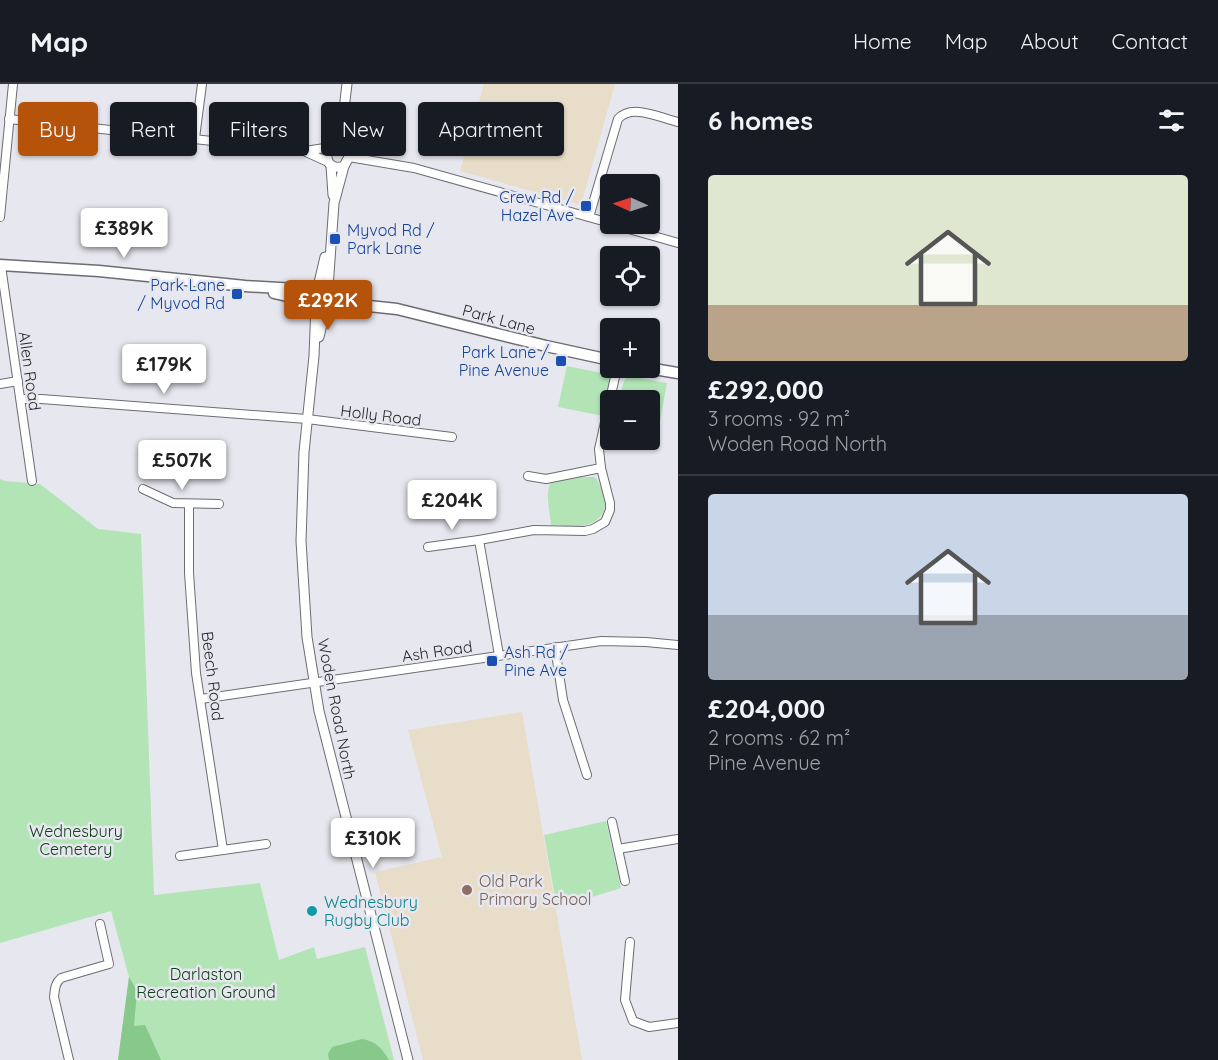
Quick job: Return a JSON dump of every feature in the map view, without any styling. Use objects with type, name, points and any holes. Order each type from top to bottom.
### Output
[{"type":"main road","name":"Park Lane","points":[[1,266],[99,271],[245,286],[322,297],[425,315],[600,358]]},
{"type":"main road","points":[[660,370],[678,374]]},
{"type":"street","points":[[0,217],[13,84]]},
{"type":"street","points":[[197,123],[202,84]]},
{"type":"street","points":[[345,102],[347,84]]},
{"type":"street","points":[[589,217],[618,119],[628,111],[678,122]]},
{"type":"street","points":[[9,119],[110,129]]},
{"type":"street","points":[[309,153],[335,168],[344,166]]},
{"type":"street","points":[[327,156],[334,203]]},
{"type":"street","points":[[334,203],[347,156]]},
{"type":"street","points":[[361,156],[414,168],[600,220]]},
{"type":"street","name":"Woden Road North","points":[[334,203],[304,452],[301,542],[307,637],[319,711],[408,1060]]},
{"type":"street","points":[[648,234],[678,243]]},
{"type":"street","name":"Allen Road","points":[[1,266],[32,481]]},
{"type":"street","points":[[428,547],[534,530],[585,531],[605,522],[610,510],[599,448],[615,378]]},
{"type":"street","points":[[0,384],[18,381]]},
{"type":"street","name":"Holly Road","points":[[21,399],[307,419],[452,437]]},
{"type":"street","points":[[528,476],[546,479],[601,468]]},
{"type":"street","points":[[143,489],[173,503],[219,504]]},
{"type":"street","name":"Beech Road","points":[[189,504],[190,595],[195,673],[201,699],[223,850]]},
{"type":"street","points":[[479,540],[499,655]]},
{"type":"street","name":"Ash Road","points":[[201,699],[555,647],[613,641],[678,645]]},
{"type":"street","points":[[555,647],[563,700],[587,775]]},
{"type":"street","points":[[612,822],[625,881]]},
{"type":"street","points":[[618,849],[678,839]]},
{"type":"street","points":[[180,856],[266,844]]},
{"type":"street","points":[[69,1060],[54,997],[55,988],[61,978],[109,964],[100,924]]},
{"type":"street","points":[[630,942],[626,999],[633,1021],[649,1027],[678,1023]]},
{"type":"shaded area","points":[[484,84],[615,84],[581,205],[460,171],[464,156],[564,156],[564,102],[479,102]]},
{"type":"shaded area","name":"Old Park Primary School","points":[[522,712],[582,1060],[423,1060],[375,872],[442,857],[408,730]]},
{"type":"green space","points":[[567,366],[600,373],[600,378],[610,380],[608,390],[600,390],[600,415],[558,407]]},
{"type":"green space","points":[[626,378],[639,378],[667,383],[660,422],[660,390],[621,390]]},
{"type":"green space","points":[[595,477],[604,496],[602,515],[585,525],[551,525],[548,490],[552,480]]},
{"type":"green space","name":"Wednesbury Cemetery","points":[[0,479],[40,484],[98,529],[141,534],[154,895],[260,883],[279,960],[314,947],[317,959],[365,947],[394,1060],[118,1060],[129,977],[111,911],[0,943]]},
{"type":"green space","points":[[606,821],[621,888],[557,908],[544,835]]},
{"type":"green space","points":[[129,977],[137,991],[134,1026],[145,1025],[161,1060],[118,1060]]},
{"type":"green space","points":[[362,1039],[378,1046],[389,1060],[329,1060],[328,1054],[332,1047]]},
{"type":"place","name":"Crew Rd / Hazel Ave","points":[[586,206]]},
{"type":"place","name":"Myvod Rd / Park Lane","points":[[335,239]]},
{"type":"place","name":"Park Lane / Myvod Rd","points":[[237,294]]},
{"type":"place","name":"Park Lane / Pine Avenue","points":[[561,361]]},
{"type":"place","name":"Ash Rd / Pine Ave","points":[[492,661]]},
{"type":"place","name":"Old Park Primary School","points":[[467,890]]},
{"type":"place","name":"Wednesbury Rugby Club","points":[[312,911]]},
{"type":"park label","name":"Darlaston Recreation Ground","points":[[206,983]]}]
